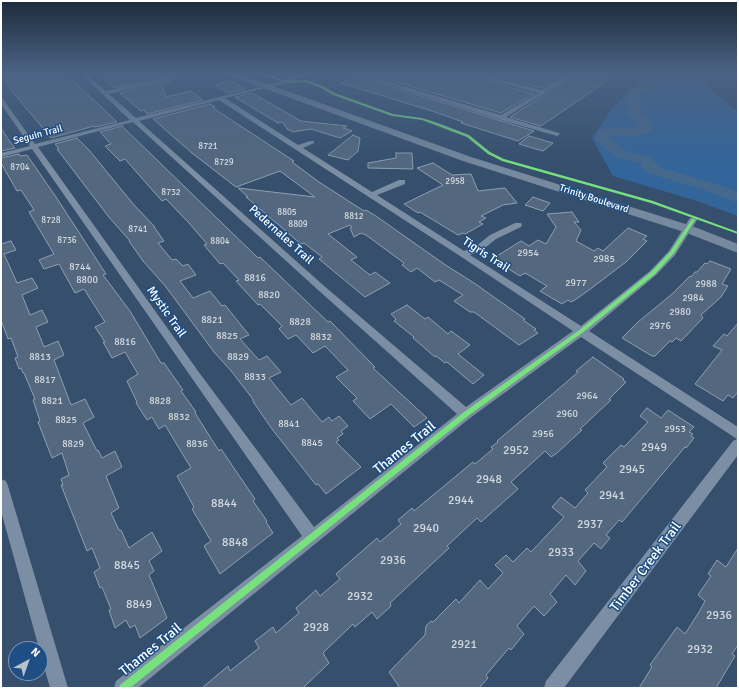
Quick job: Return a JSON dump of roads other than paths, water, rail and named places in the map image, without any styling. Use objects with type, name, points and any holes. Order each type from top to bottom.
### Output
[{"type":"main road","name":"Trinity Boulevard","points":[[317,104],[467,159],[738,238]]},
{"type":"main road","name":"Trinity Boulevard","points":[[691,225],[738,249]]},
{"type":"street","name":"Mystic Trail","points":[[4,104],[194,374],[312,537]]},
{"type":"street","name":"Pedernales Trail","points":[[117,104],[320,287],[466,414]]},
{"type":"street","name":"Seguin Trail","points":[[1,155],[196,104]]},
{"type":"street","name":"Tigris Trail","points":[[229,104],[463,254],[738,434]]},
{"type":"street","points":[[455,104],[557,134]]},
{"type":"street","points":[[500,118],[522,104]]},
{"type":"street","points":[[297,148],[312,142]]},
{"type":"street","points":[[371,195],[402,182]]},
{"type":"street","points":[[463,254],[478,249],[493,237],[518,225]]},
{"type":"street","name":"Thames Trail","points":[[123,688],[466,414],[580,332],[653,273],[672,253],[691,225]]},
{"type":"street","name":"Timber Creek Trail","points":[[553,688],[738,445]]},
{"type":"street","points":[[1,486],[59,688]]},
{"type":"waterway","points":[[635,104],[637,107],[633,112],[645,123],[645,128],[639,132],[605,132],[602,139],[622,155],[646,160],[649,163],[649,167],[653,170],[707,186],[738,198]]}]
